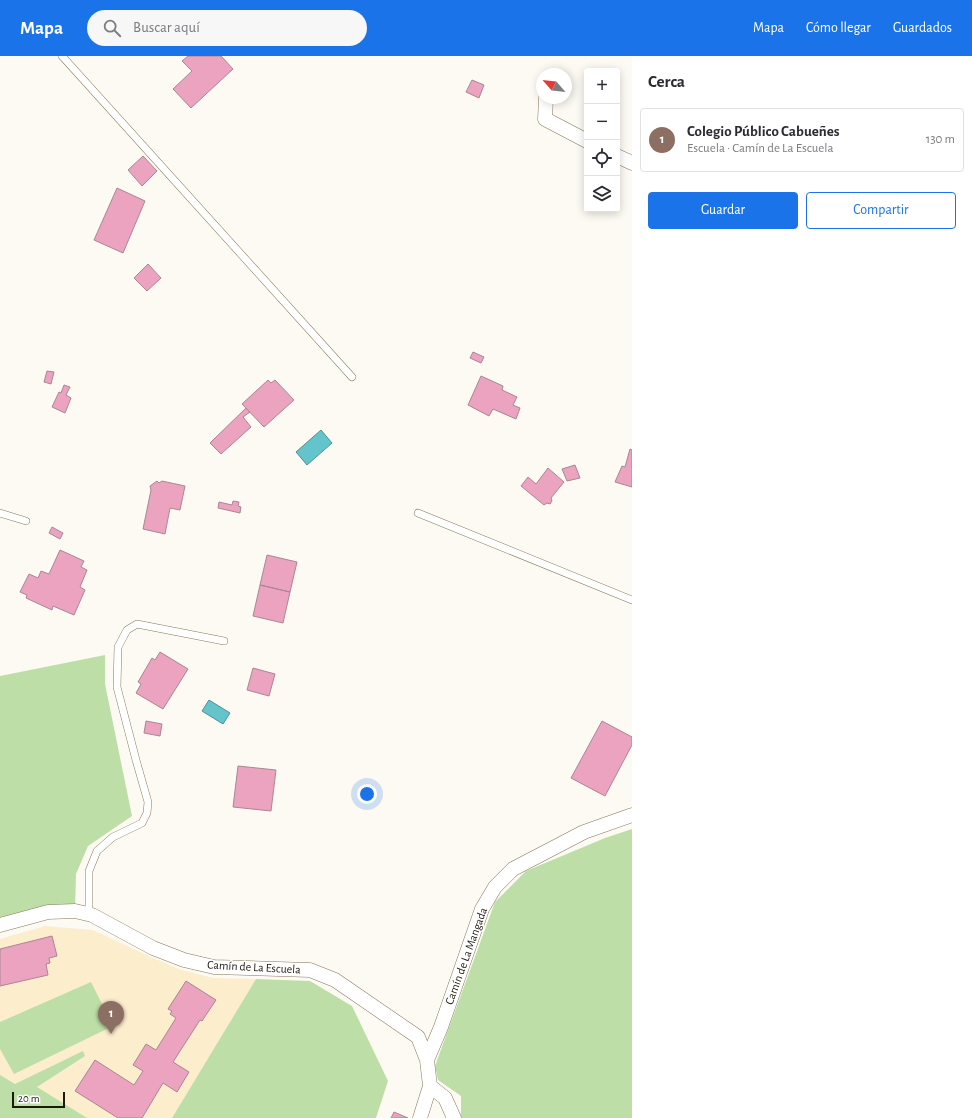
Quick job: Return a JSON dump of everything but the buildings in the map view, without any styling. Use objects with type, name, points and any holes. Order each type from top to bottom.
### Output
[{"type":"street","points":[[546,104],[545,119],[585,140]]},
{"type":"street","points":[[620,157],[632,163]]},
{"type":"street","name":"Camín de La Mangada","points":[[427,1060],[441,1027],[482,909],[494,887],[513,869],[584,832],[632,815]]},
{"type":"street","name":"Camín de La Escuela","points":[[0,925],[48,912],[75,912],[89,915],[153,948],[184,960],[214,967],[310,970],[335,980],[418,1036],[427,1060],[430,1086],[420,1118]]},
{"type":"street","points":[[430,1086],[445,1098],[454,1118]]},
{"type":"lane","points":[[62,56],[352,377]]},
{"type":"lane","points":[[0,513],[26,521]]},
{"type":"lane","points":[[418,513],[632,600]]},
{"type":"lane","points":[[89,915],[89,871],[97,851],[113,837],[142,823],[147,813],[148,802],[117,687],[118,647],[127,630],[137,624],[224,641]]},
{"type":"shaded area","points":[[45,926],[93,930],[179,969],[213,978],[256,979],[172,1118],[84,1118],[0,1112],[0,939]]},
{"type":"green space","points":[[105,655],[105,684],[132,816],[88,846],[76,874],[75,911],[0,925],[0,676]]},
{"type":"green space","points":[[632,829],[632,1118],[461,1118],[461,1096],[438,1080],[435,1066],[495,902],[526,871],[605,838]]},
{"type":"green space","points":[[256,979],[310,981],[352,1006],[388,1081],[376,1118],[172,1118]]},
{"type":"green space","points":[[91,982],[113,1026],[14,1074],[0,1049],[0,1022]]},
{"type":"green space","points":[[83,1051],[85,1056],[37,1087],[87,1118],[0,1118],[0,1075],[15,1084]]},
{"type":"water","points":[[321,430],[332,443],[307,465],[296,452]]},
{"type":"water","points":[[209,700],[230,713],[223,724],[202,711]]},
{"type":"place","name":"Colegio Público Cabueñes","points":[[111,1034]]}]
